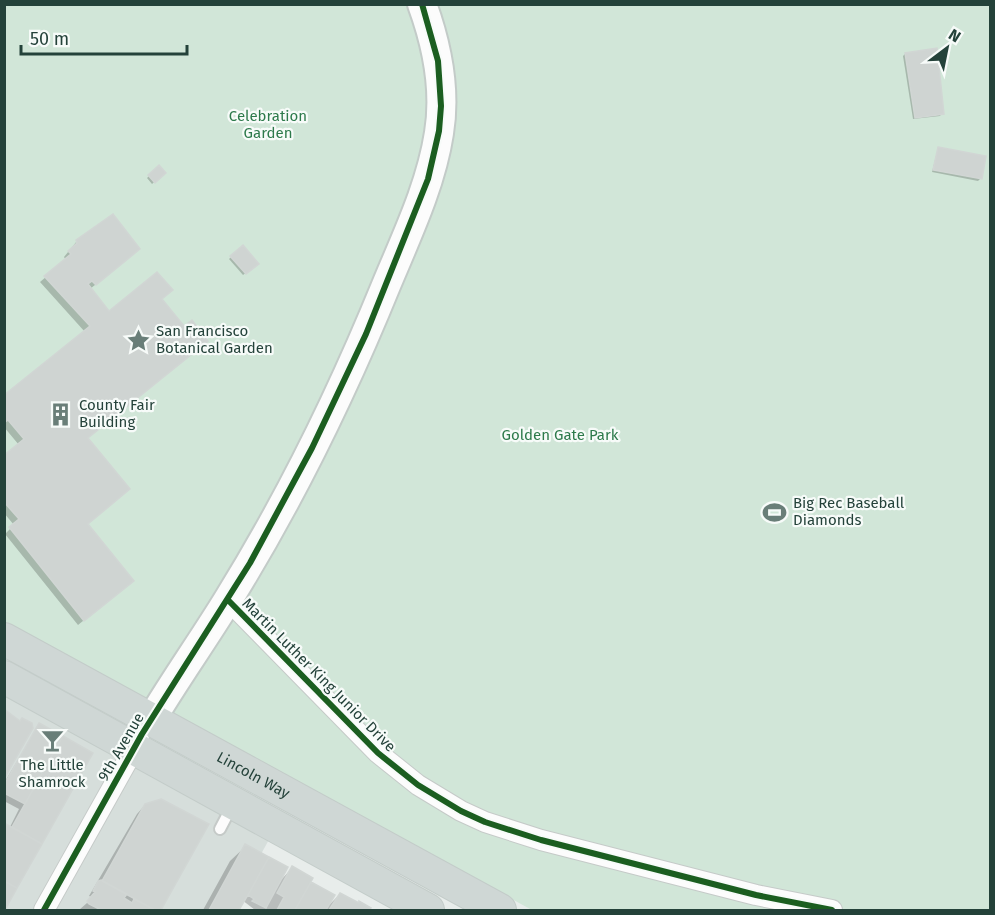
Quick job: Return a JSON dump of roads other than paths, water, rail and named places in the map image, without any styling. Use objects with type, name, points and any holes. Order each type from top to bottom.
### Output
[{"type":"main road","name":"Lincoln Way","points":[[4,639],[500,910]]},
{"type":"main road","points":[[4,677],[134,748],[227,816],[414,907]]},
{"type":"street","name":"Martin Luther King Junior Drive","points":[[422,4],[438,61],[441,106],[438,140],[428,179],[380,301],[336,398],[292,486],[228,600],[378,753],[440,799],[485,822],[753,903],[832,910]]},
{"type":"street","name":"9th Avenue","points":[[44,910],[134,748],[228,600]]},
{"type":"street","points":[[414,907],[426,871]]},
{"type":"place","name":"San Francisco Botanical Garden","points":[[138,340]]},
{"type":"place","name":"County Fair Building","points":[[61,414]]},
{"type":"place","name":"Big Rec Baseball Diamonds","points":[[775,512]]},
{"type":"place","name":"The Little Shamrock","points":[[52,741]]},
{"type":"park label","name":"Celebration Garden","points":[[268,124]]},
{"type":"park label","name":"Golden Gate Park","points":[[560,435]]}]
